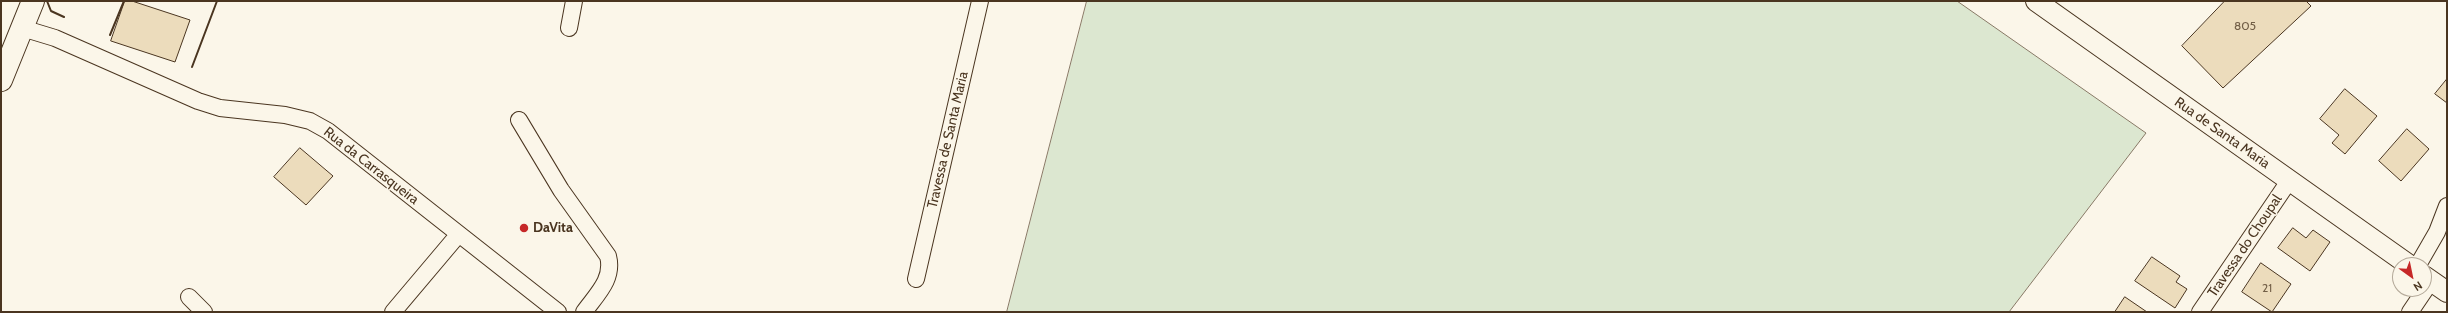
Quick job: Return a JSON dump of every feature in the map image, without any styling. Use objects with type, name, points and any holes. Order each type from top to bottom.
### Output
[{"type":"main road","points":[[1,80],[33,1]]},
{"type":"street","points":[[569,28],[574,1]]},
{"type":"street","name":"Travessa de Santa Maria","points":[[916,279],[980,1]]},
{"type":"street","name":"Rua de Santa Maria","points":[[2036,1],[2398,257]]},
{"type":"street","name":"Rua da Carrasqueira","points":[[22,28],[55,38],[205,103],[220,108],[285,115],[310,121],[328,131],[458,235],[558,312]]},
{"type":"street","points":[[519,120],[561,190],[608,256],[611,267],[608,277],[584,312]]},
{"type":"street","name":"Travessa do Choupal","points":[[2200,312],[2289,181]]},
{"type":"street","points":[[2423,257],[2437,232],[2447,206]]},
{"type":"street","points":[[393,312],[458,235]]},
{"type":"street","points":[[2432,282],[2447,292]]},
{"type":"street","points":[[2410,312],[2418,297]]},
{"type":"street","points":[[189,298],[204,312]]},
{"type":"green space","points":[[1087,1],[1957,1],[2146,133],[2009,312],[1007,312]]},
{"type":"building","points":[[125,1],[132,1],[190,20],[175,62],[111,41]]},
{"type":"building","points":[[2225,1],[2306,1],[2311,6],[2223,88],[2182,46]]},
{"type":"building","points":[[2447,79],[2447,103],[2435,94]]},
{"type":"building","points":[[2345,89],[2377,116],[2345,154],[2332,143],[2339,135],[2320,119]]},
{"type":"building","points":[[2407,129],[2429,149],[2401,181],[2379,161]]},
{"type":"building","points":[[300,148],[333,176],[306,205],[274,177]]},
{"type":"building","points":[[2293,228],[2306,238],[2313,230],[2330,242],[2310,271],[2278,248]]},
{"type":"building","points":[[2152,257],[2180,276],[2176,282],[2187,289],[2175,308],[2135,281]]},
{"type":"building","points":[[2261,263],[2291,284],[2272,312],[2242,292]]},
{"type":"building","points":[[2125,297],[2147,312],[2115,312]]},
{"type":"wall","points":[[47,1],[51,11],[64,17]]},
{"type":"wall","points":[[110,35],[124,1]]},
{"type":"wall","points":[[192,67],[217,1]]},
{"type":"place","name":"DaVita","points":[[524,228]]}]
